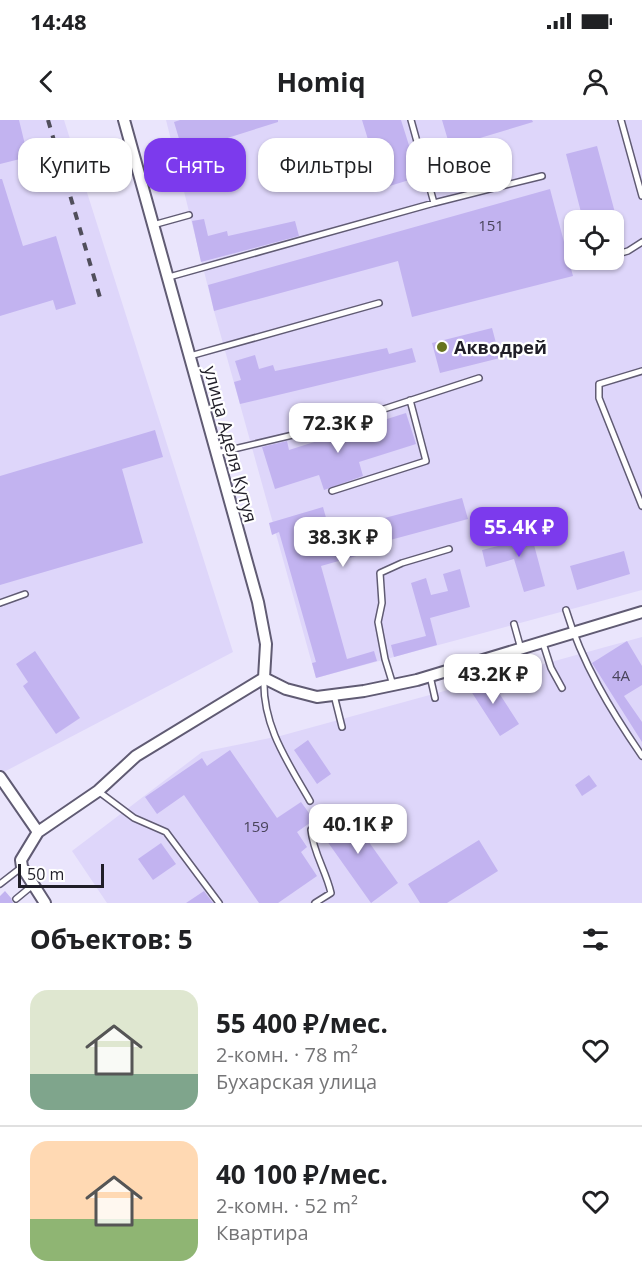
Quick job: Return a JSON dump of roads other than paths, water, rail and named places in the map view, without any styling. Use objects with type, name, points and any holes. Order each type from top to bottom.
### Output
[{"type":"street","name":"улица Аделя Кутуя","points":[[124,120],[258,602],[266,644],[264,678]]},
{"type":"street","points":[[45,903],[22,867],[21,860],[38,832],[98,791],[136,756],[264,678],[286,689],[317,697],[393,685],[543,643],[642,612]]},
{"type":"street","points":[[0,777],[38,832]]},
{"type":"lane","points":[[411,120],[434,202]]},
{"type":"lane","points":[[621,120],[642,196]]},
{"type":"lane","points":[[169,277],[434,202],[542,176]]},
{"type":"lane","points":[[153,225],[189,215]]},
{"type":"lane","points":[[624,252],[642,242]]},
{"type":"lane","points":[[190,356],[379,303]]},
{"type":"lane","points":[[642,371],[599,384],[599,398],[642,506]]},
{"type":"lane","points":[[217,453],[334,425],[479,378]]},
{"type":"lane","points":[[332,491],[426,461],[410,400]]},
{"type":"lane","points":[[393,685],[378,622],[382,603],[380,573],[402,563],[449,549]]},
{"type":"lane","points":[[0,603],[25,594]]},
{"type":"lane","points":[[566,610],[573,634],[617,720],[642,756]]},
{"type":"lane","points":[[514,624],[521,649]]},
{"type":"lane","points":[[543,643],[551,668],[562,688]]},
{"type":"lane","points":[[430,676],[435,698]]},
{"type":"lane","points":[[264,678],[263,699],[276,743],[310,801]]},
{"type":"lane","points":[[334,695],[342,727]]},
{"type":"lane","points":[[98,791],[134,818],[166,832],[219,903]]},
{"type":"lane","points":[[311,830],[314,848],[326,871],[331,892],[315,903]]},
{"type":"lane","points":[[0,884],[22,867]]},
{"type":"lane","points":[[16,900],[33,885]]},
{"type":"railway","points":[[48,120],[101,301]]},
{"type":"place","name":"Акводрей","points":[[442,347]]}]
